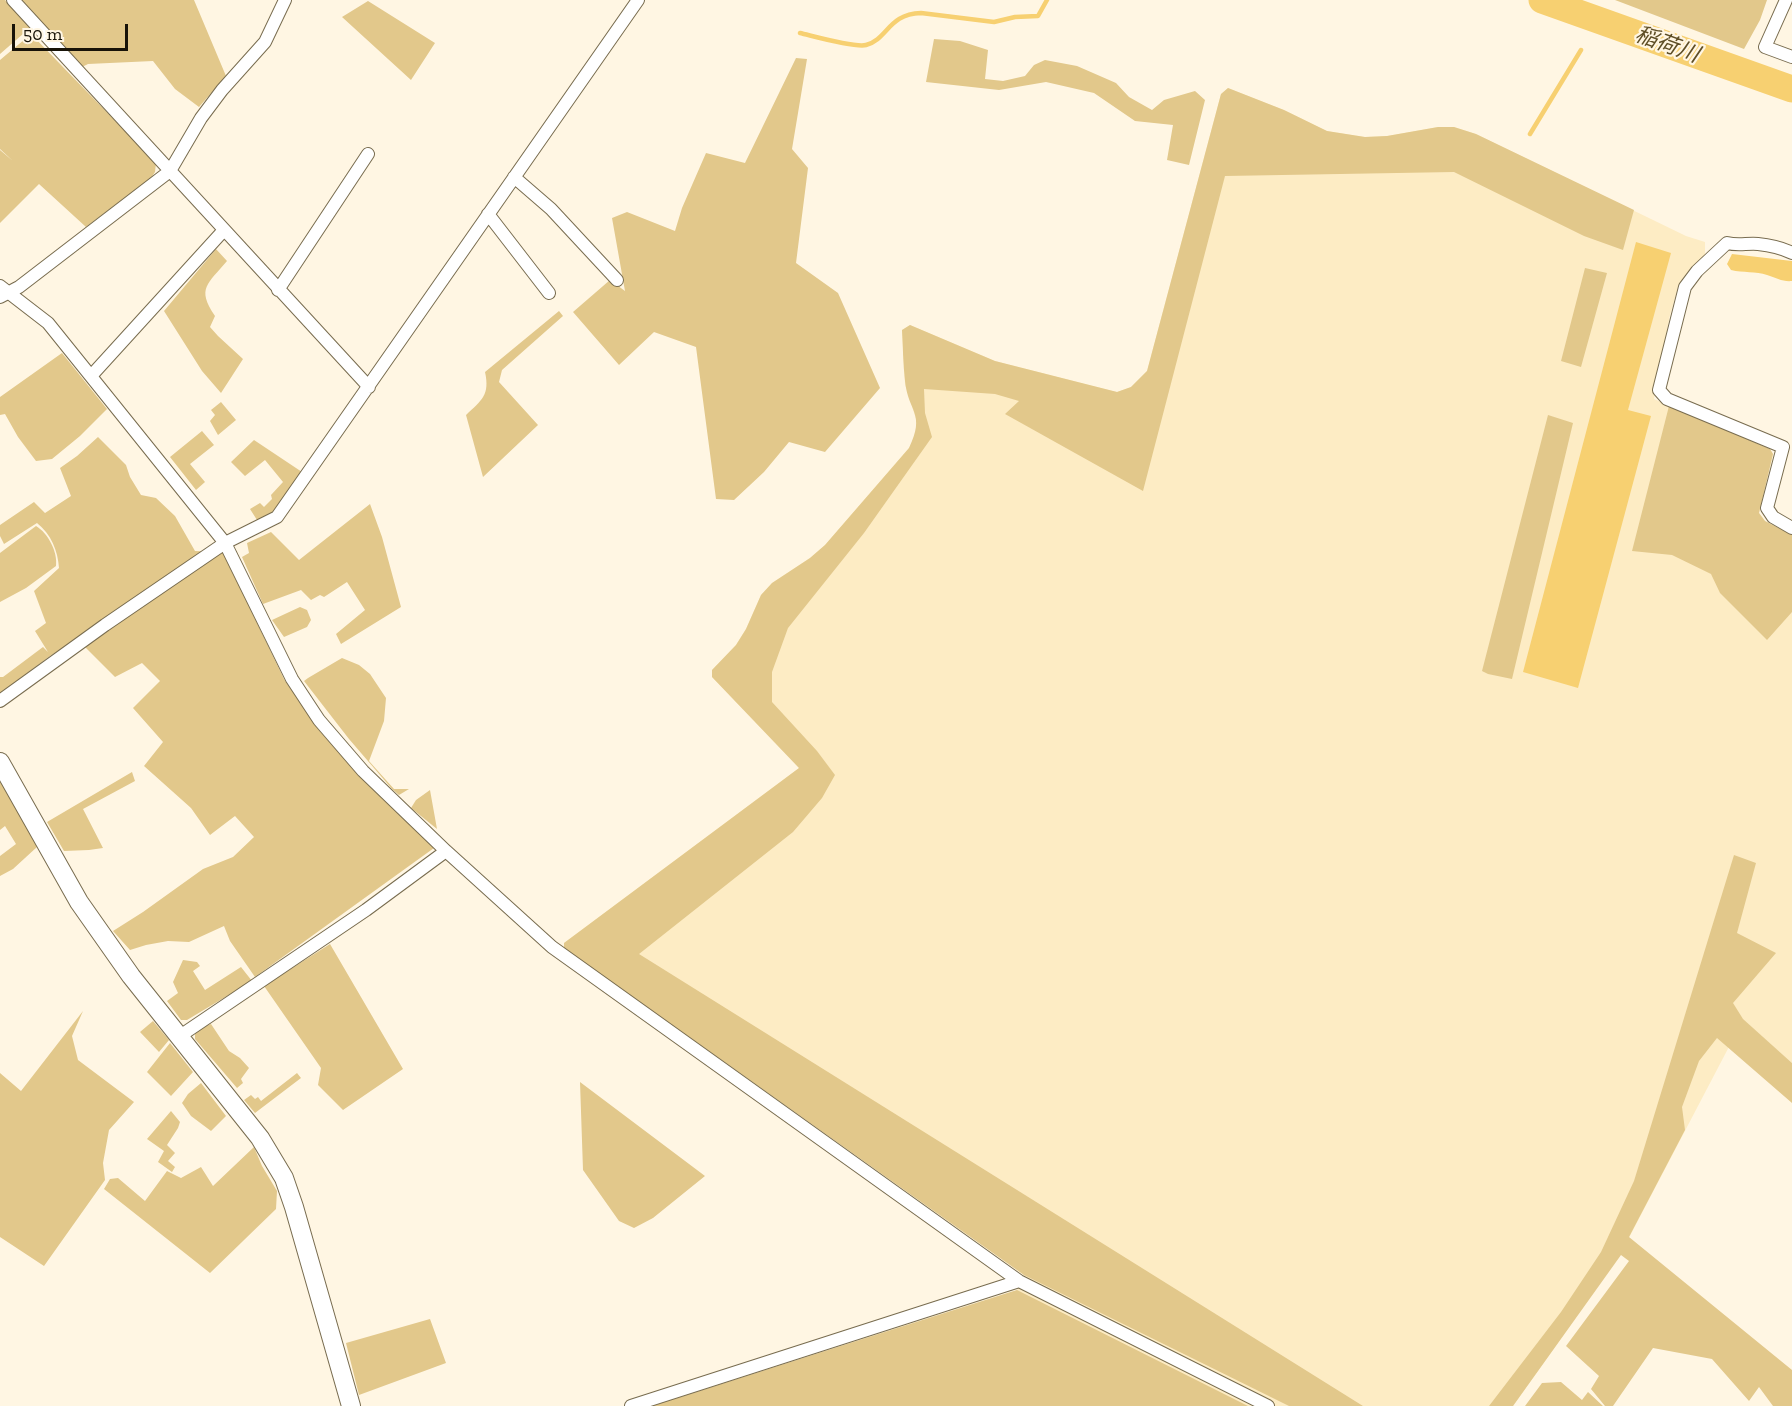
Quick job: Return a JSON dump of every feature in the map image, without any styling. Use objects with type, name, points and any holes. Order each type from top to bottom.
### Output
[{"type":"street","points":[[13,0],[369,387]]},
{"type":"street","points":[[3,292],[19,287],[170,171],[201,118],[222,90],[265,42],[285,0]]},
{"type":"street","points":[[0,701],[105,625],[225,543],[277,517],[638,0]]},
{"type":"street","points":[[1786,0],[1765,47],[1792,57]]},
{"type":"street","points":[[278,290],[368,154]]},
{"type":"street","points":[[514,177],[551,209],[617,280]]},
{"type":"street","points":[[488,214],[549,293]]},
{"type":"street","points":[[91,376],[224,230]]},
{"type":"street","points":[[1792,253],[1757,244],[1727,243],[1696,271],[1684,287],[1659,390],[1667,399],[1783,447],[1767,508],[1773,517],[1792,528]]},
{"type":"street","points":[[3,292],[48,324],[225,543],[292,679],[319,720],[363,771],[446,851],[561,954],[1019,1281],[1268,1406]]},
{"type":"street","points":[[0,762],[80,902],[131,976],[260,1138],[284,1178],[351,1406]]},
{"type":"street","points":[[180,1036],[366,910],[446,851]]},
{"type":"street","points":[[631,1406],[1019,1281]]},
{"type":"shaded area","points":[[0,0],[5,0],[31,27],[0,54]]},
{"type":"shaded area","points":[[21,0],[194,0],[226,76],[199,107],[175,89],[153,61],[88,64],[82,67]]},
{"type":"shaded area","points":[[1615,0],[1767,0],[1760,20],[1744,49]]},
{"type":"shaded area","points":[[368,1],[435,43],[411,80],[342,17]]},
{"type":"shaded area","points":[[31,34],[156,163],[155,172],[151,178],[86,227],[39,184],[0,223],[0,150],[13,161],[0,149],[0,60]]},
{"type":"shaded area","points":[[934,39],[960,41],[988,50],[985,79],[1003,81],[1025,76],[1034,65],[1045,60],[1077,66],[1116,83],[1129,97],[1152,110],[1164,100],[1195,91],[1205,100],[1189,165],[1167,160],[1173,125],[1135,121],[1094,93],[1046,82],[999,90],[926,82]]},
{"type":"shaded area","points":[[796,58],[807,59],[792,149],[808,168],[796,263],[838,293],[880,388],[825,452],[789,442],[764,472],[734,500],[716,499],[696,347],[654,332],[619,365],[573,312],[610,280],[625,291],[612,218],[627,212],[675,231],[682,208],[706,153],[745,163]]},
{"type":"shaded area","points":[[1228,88],[1284,110],[1327,131],[1365,137],[1454,127],[1476,134],[1686,236],[1705,242],[1705,258],[1693,266],[1678,287],[1670,315],[1654,399],[1770,449],[1773,454],[1759,513],[1765,521],[1792,535],[1792,1063],[1743,1020],[1620,1255],[1513,1406],[652,1406],[1017,1290],[1024,1275],[564,948],[564,943],[799,768],[712,677],[712,670],[736,645],[761,595],[772,583],[810,558],[825,545],[909,448],[916,434],[917,422],[905,384],[902,330],[910,325],[995,361],[1117,392],[1131,387],[1147,371],[1221,94]]},
{"type":"shaded area","points":[[1228,88],[1284,110],[1327,131],[1365,137],[1454,127],[1476,134],[1634,210],[1623,250],[1584,236],[1454,172],[1225,176],[1143,491],[1005,414],[1019,401],[995,394],[924,389],[925,413],[932,437],[864,533],[788,628],[772,672],[772,702],[817,751],[835,775],[822,798],[793,832],[639,954],[1363,1406],[1289,1406],[1024,1275],[564,948],[564,943],[799,768],[712,677],[712,670],[736,645],[761,595],[772,583],[810,558],[825,545],[909,448],[914,436],[916,420],[905,381],[902,330],[910,325],[995,361],[1117,392],[1131,387],[1147,371],[1221,94]]},
{"type":"shaded area","points":[[1636,242],[1671,253],[1628,410],[1651,416],[1578,688],[1523,672]]},
{"type":"shaded area","points":[[216,249],[227,261],[210,281],[205,292],[209,307],[215,316],[210,327],[243,359],[221,393],[202,371],[164,311]]},
{"type":"shaded area","points":[[1732,254],[1792,261],[1792,281],[1758,273],[1731,270],[1727,264]]},
{"type":"shaded area","points":[[1585,268],[1607,273],[1581,367],[1561,361]]},
{"type":"shaded area","points":[[559,311],[563,316],[502,370],[499,382],[538,425],[483,477],[466,415],[483,397],[486,386],[485,372]]},
{"type":"shaded area","points":[[62,353],[107,409],[80,436],[52,459],[36,461],[18,437],[5,414],[0,415],[0,397]]},
{"type":"shaded area","points":[[221,402],[236,420],[218,435],[210,421],[215,415],[211,410]]},
{"type":"shaded area","points":[[1669,406],[1770,449],[1773,454],[1759,513],[1765,521],[1792,535],[1792,612],[1767,640],[1720,593],[1711,574],[1672,555],[1632,551]]},
{"type":"shaded area","points":[[1548,415],[1573,423],[1512,679],[1482,671]]},
{"type":"shaded area","points":[[202,431],[214,445],[190,464],[205,482],[196,490],[170,457]]},
{"type":"shaded area","points":[[98,437],[126,465],[141,495],[156,498],[175,516],[195,551],[223,552],[284,679],[318,729],[367,784],[434,848],[255,977],[230,941],[224,926],[189,942],[168,941],[130,950],[113,931],[203,869],[233,857],[254,837],[235,816],[210,835],[191,808],[144,766],[163,742],[133,708],[160,681],[142,663],[115,677],[77,639],[50,656],[0,694],[0,677],[43,647],[48,652],[35,631],[46,623],[34,591],[59,568],[53,543],[37,523],[4,544],[0,536],[0,525],[34,502],[45,513],[71,496],[60,468]]},
{"type":"shaded area","points":[[254,440],[302,472],[275,511],[257,520],[250,509],[260,503],[264,507],[283,482],[265,460],[245,476],[231,462]]},
{"type":"shaded area","points":[[370,504],[382,537],[401,607],[341,644],[336,634],[365,610],[347,582],[324,597],[320,595],[311,600],[301,590],[263,604],[242,557],[249,553],[247,543],[271,532],[299,560]]},
{"type":"shaded area","points":[[36,526],[51,543],[56,566],[26,588],[0,602],[0,553]]},
{"type":"shaded area","points":[[300,607],[307,610],[311,620],[307,627],[284,637],[272,620]]},
{"type":"shaded area","points":[[342,658],[359,665],[370,674],[386,698],[384,721],[369,761],[394,789],[409,789],[399,795],[349,739],[304,681]]},
{"type":"shaded area","points":[[132,772],[135,781],[83,809],[103,848],[64,851],[47,822]]},
{"type":"shaded area","points":[[0,778],[37,847],[13,869],[0,876],[0,856],[16,844],[5,826],[0,830]]},
{"type":"shaded area","points":[[430,790],[437,829],[411,808],[416,800]]},
{"type":"shaded area","points":[[1734,855],[1756,863],[1737,933],[1776,953],[1733,1003],[1743,1019],[1792,1063],[1792,1103],[1717,1038],[1699,1061],[1682,1107],[1685,1130],[1629,1237],[1792,1370],[1792,1406],[1773,1406],[1759,1387],[1749,1401],[1712,1359],[1653,1348],[1613,1406],[1605,1406],[1591,1389],[1599,1376],[1566,1346],[1629,1261],[1621,1255],[1513,1406],[1489,1406],[1561,1312],[1601,1252],[1634,1181]]},
{"type":"shaded area","points":[[330,944],[403,1069],[343,1110],[318,1085],[321,1068],[264,986]]},
{"type":"shaded area","points":[[183,960],[197,962],[200,966],[193,971],[205,990],[241,967],[252,981],[187,1020],[181,1020],[167,1001],[178,993],[173,982]]},
{"type":"shaded area","points":[[83,1011],[72,1036],[78,1060],[134,1102],[109,1130],[103,1163],[105,1180],[44,1266],[0,1237],[0,1073],[21,1091]]},
{"type":"shaded area","points":[[153,1021],[169,1040],[159,1052],[140,1032]]},
{"type":"shaded area","points":[[211,1024],[229,1051],[249,1068],[241,1079],[243,1083],[237,1088],[195,1039],[195,1034]]},
{"type":"shaded area","points":[[170,1043],[193,1072],[171,1096],[147,1072]]},
{"type":"shaded area","points":[[297,1073],[301,1078],[255,1113],[244,1100],[251,1095],[255,1099],[258,1097],[261,1101]]},
{"type":"shaded area","points":[[580,1082],[705,1176],[653,1218],[634,1228],[619,1221],[583,1170]]},
{"type":"shaded area","points":[[201,1083],[226,1116],[211,1131],[191,1116],[182,1103],[188,1094]]},
{"type":"shaded area","points":[[171,1111],[180,1122],[167,1145],[175,1153],[168,1161],[175,1167],[172,1172],[158,1162],[164,1151],[147,1139]]},
{"type":"shaded area","points":[[254,1147],[277,1191],[276,1209],[210,1273],[104,1189],[110,1179],[118,1178],[145,1201],[167,1171],[181,1178],[201,1167],[213,1186]]},
{"type":"shaded area","points":[[1017,1290],[1248,1406],[652,1406]]},
{"type":"shaded area","points":[[430,1319],[446,1363],[359,1395],[346,1343]]},
{"type":"shaded area","points":[[1561,1382],[1582,1400],[1588,1392],[1603,1406],[1525,1406],[1542,1383]]},
{"type":"waterway","points":[[800,33],[844,43],[866,45],[879,38],[895,22],[910,14],[921,13],[994,22],[1015,17],[1038,16],[1047,0]]},
{"type":"waterway","name":"稲荷川","points":[[1542,0],[1792,89]]},
{"type":"waterway","points":[[1530,134],[1581,50]]}]
